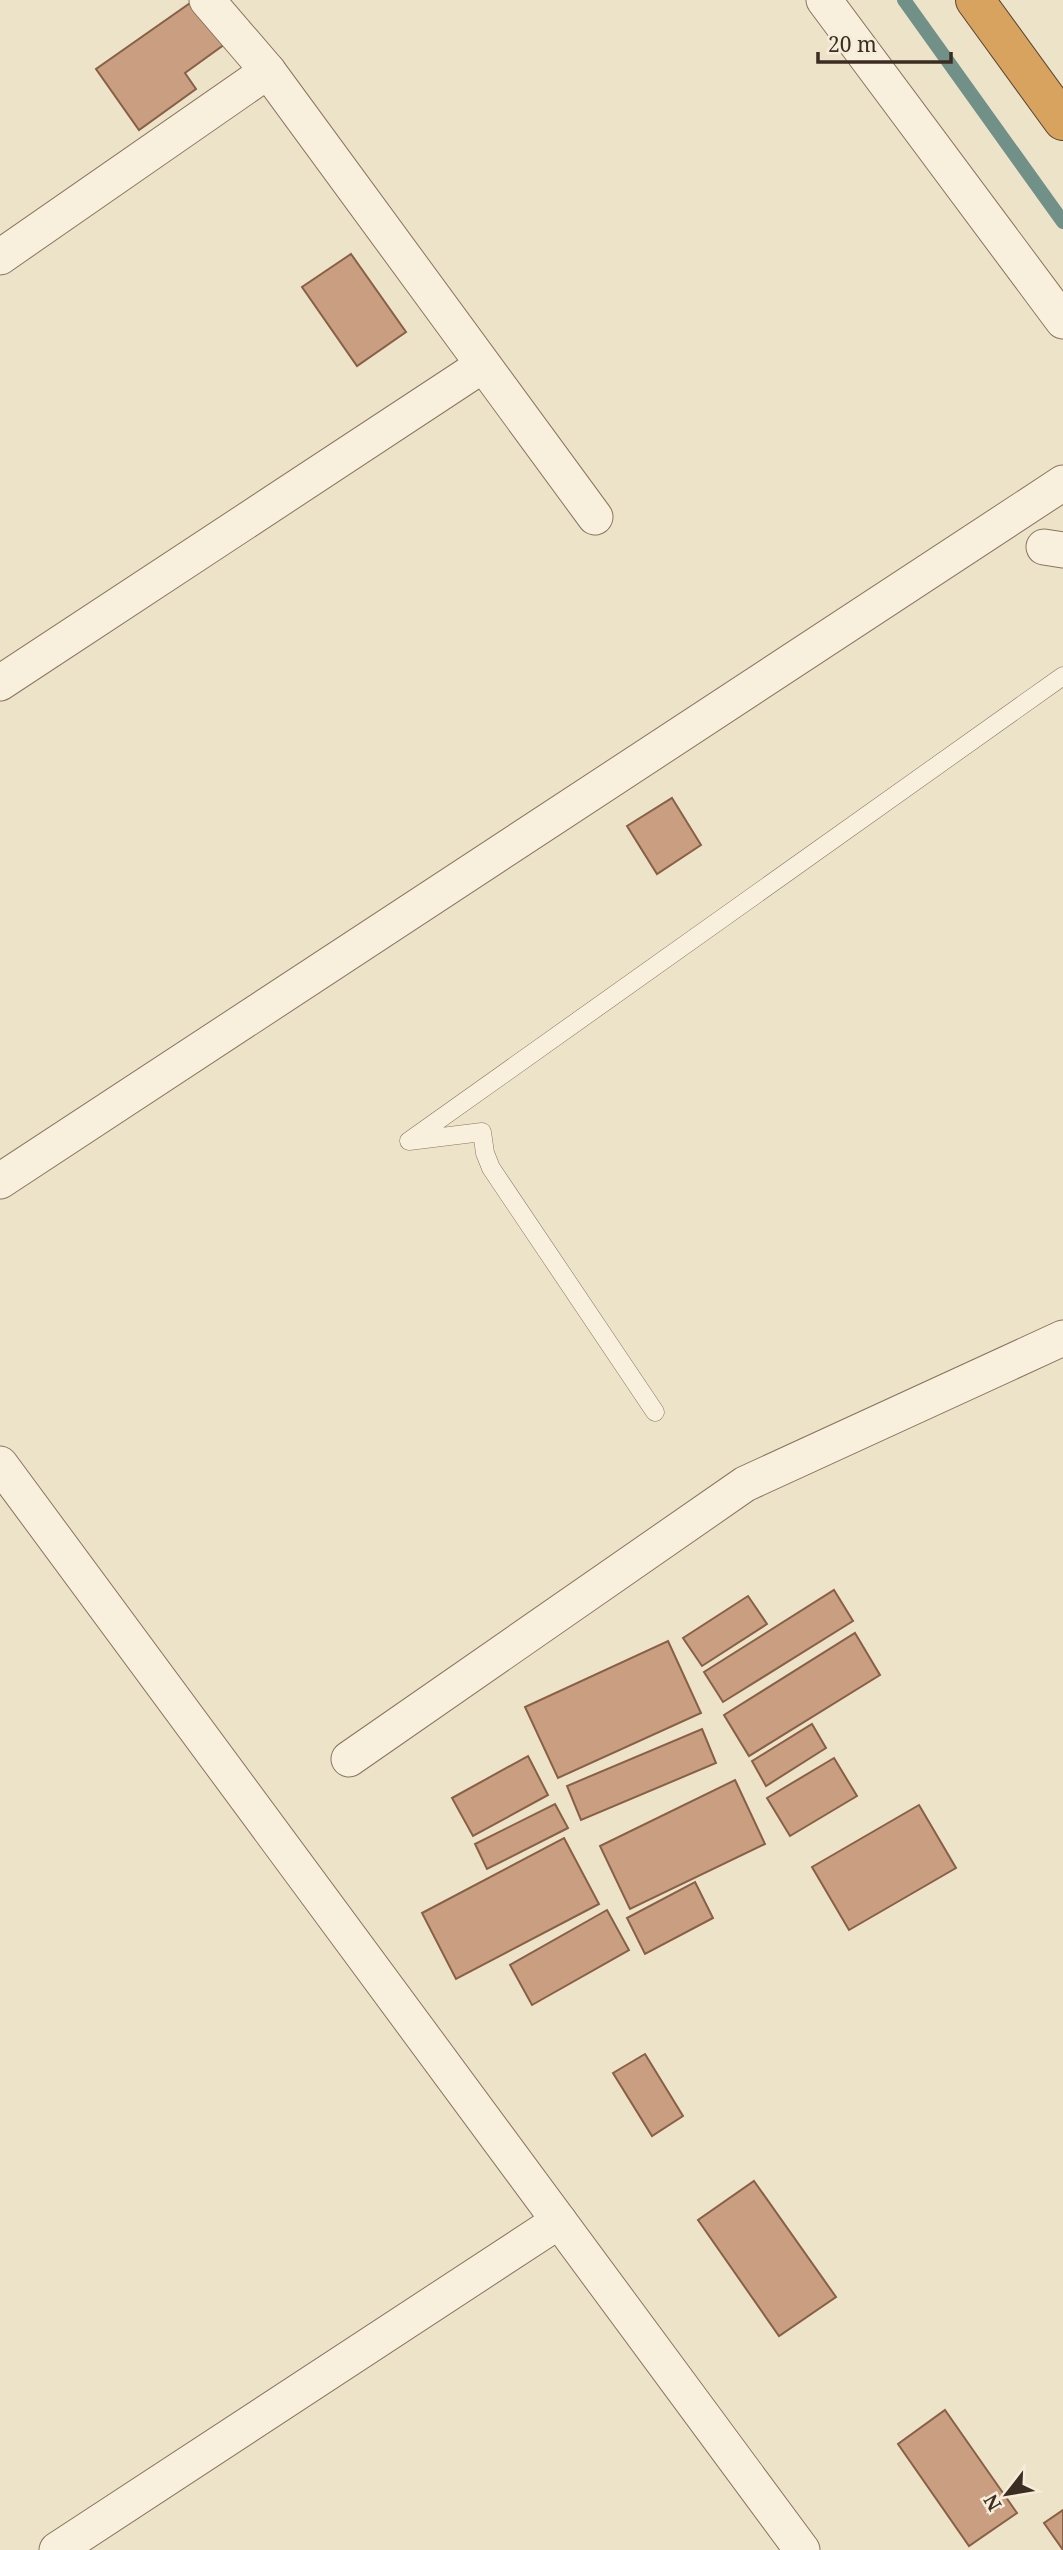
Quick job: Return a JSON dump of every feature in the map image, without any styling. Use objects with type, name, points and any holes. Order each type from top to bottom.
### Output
[{"type":"highway","points":[[975,0],[1063,121]]},
{"type":"street","points":[[207,0],[268,71],[595,517]]},
{"type":"street","points":[[824,0],[1063,321]]},
{"type":"street","points":[[0,257],[268,71]]},
{"type":"street","points":[[0,683],[483,365]]},
{"type":"street","points":[[0,1181],[1063,483]]},
{"type":"street","points":[[349,1759],[746,1484],[1063,1338]]},
{"type":"street","points":[[0,1464],[802,2550]]},
{"type":"street","points":[[57,2550],[559,2221]]},
{"type":"lane","points":[[655,1412],[491,1168],[485,1153],[482,1132],[409,1142],[1063,676]]},
{"type":"building","points":[[193,1],[225,44],[185,73],[196,89],[139,130],[96,69]]},
{"type":"building","points":[[351,254],[406,332],[357,366],[302,287]]},
{"type":"building","points":[[672,798],[701,845],[657,874],[627,826]]},
{"type":"building","points":[[834,1590],[853,1621],[723,1702],[704,1672]]},
{"type":"building","points":[[748,1596],[767,1624],[702,1666],[683,1638]]},
{"type":"building","points":[[855,1633],[880,1675],[749,1756],[724,1715]]},
{"type":"building","points":[[668,1641],[701,1713],[558,1778],[525,1707]]},
{"type":"building","points":[[812,1724],[826,1748],[766,1786],[752,1761]]},
{"type":"building","points":[[702,1729],[716,1763],[581,1820],[567,1786]]},
{"type":"building","points":[[528,1756],[548,1795],[473,1836],[452,1798]]},
{"type":"building","points":[[834,1758],[857,1796],[790,1836],[767,1798]]},
{"type":"building","points":[[735,1780],[765,1844],[630,1909],[600,1846]]},
{"type":"building","points":[[555,1804],[568,1828],[487,1869],[475,1844]]},
{"type":"building","points":[[919,1805],[956,1868],[849,1930],[812,1867]]},
{"type":"building","points":[[564,1838],[599,1904],[456,1979],[422,1913]]},
{"type":"building","points":[[695,1882],[713,1918],[645,1954],[627,1918]]},
{"type":"building","points":[[607,1910],[629,1950],[532,2005],[510,1965]]},
{"type":"building","points":[[645,2054],[683,2116],[652,2136],[613,2073]]},
{"type":"building","points":[[754,2181],[836,2297],[779,2336],[698,2220]]},
{"type":"building","points":[[945,2410],[1017,2513],[969,2546],[898,2444]]},
{"type":"building","points":[[1063,2510],[1063,2550],[1044,2523]]},
{"type":"waterway","points":[[904,0],[1063,222]]}]
